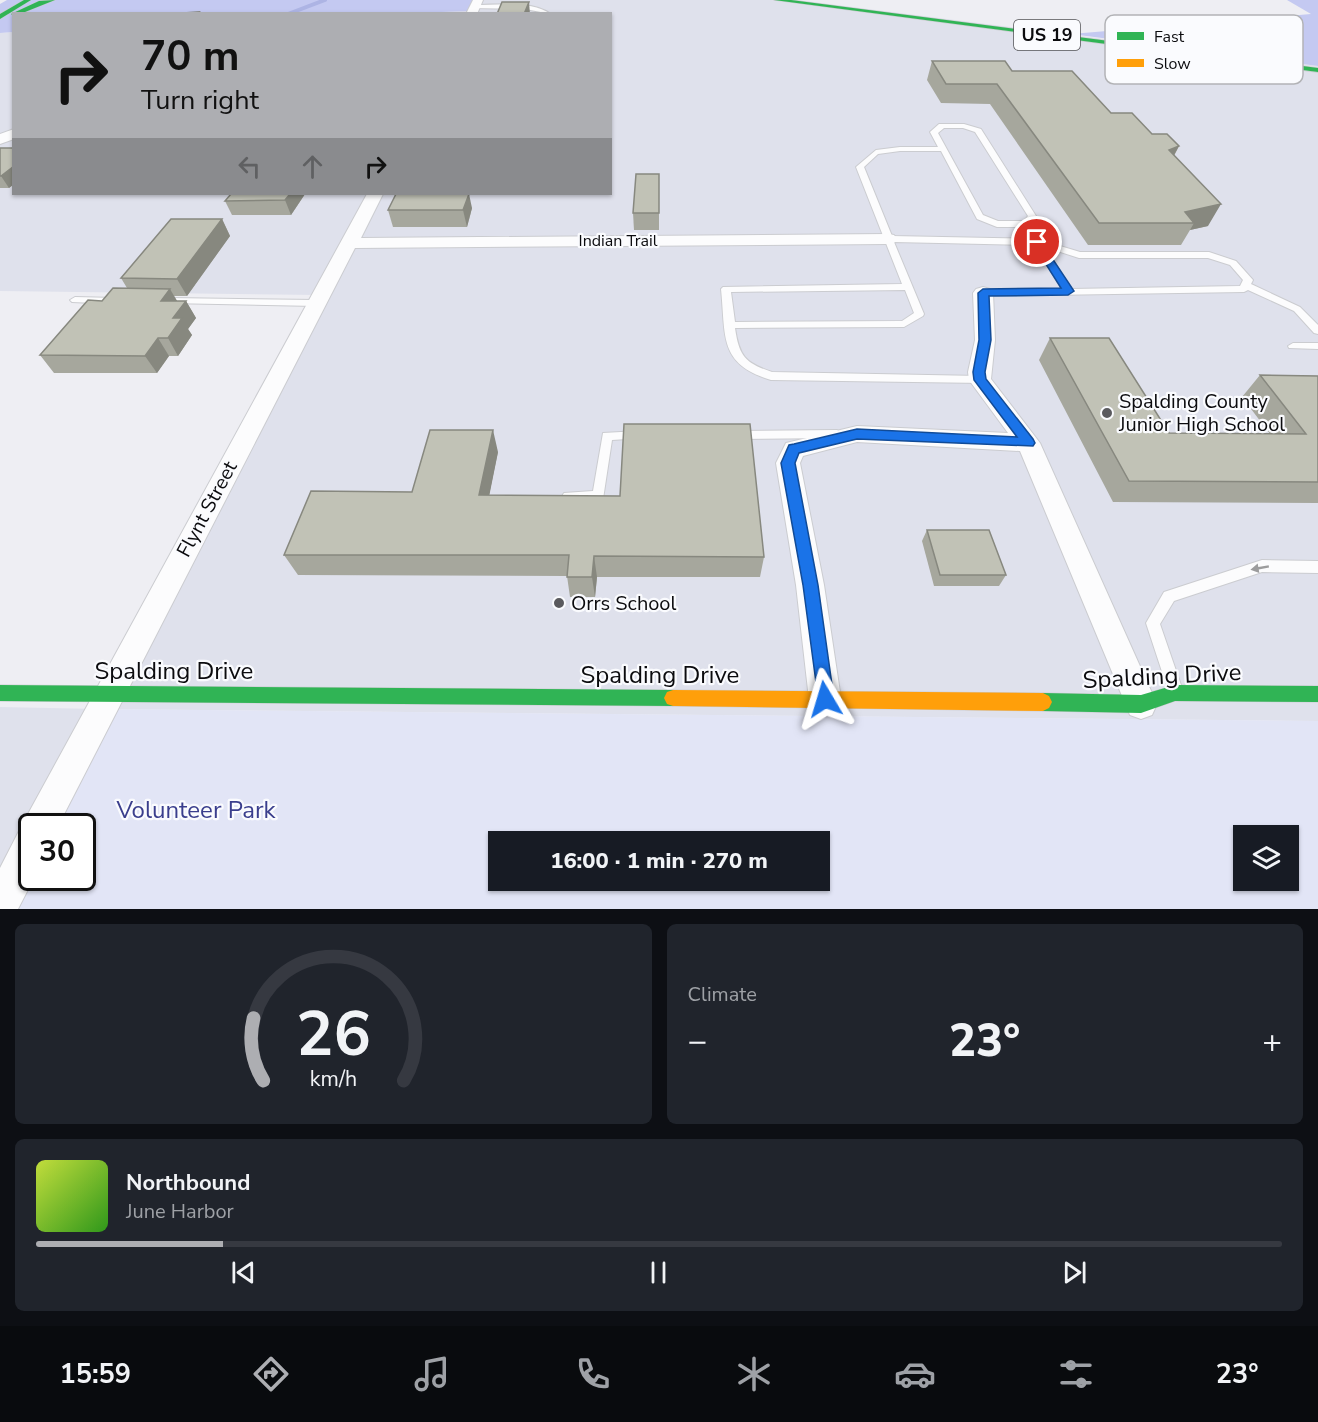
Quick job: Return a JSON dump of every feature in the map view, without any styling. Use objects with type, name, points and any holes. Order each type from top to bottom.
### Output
[{"type":"main road","points":[[0,18],[28,0]]},
{"type":"main road","points":[[18,12],[40,2],[52,0]]},
{"type":"main road","name":"US 19","points":[[777,0],[1105,42]]},
{"type":"main road","name":"US 19","points":[[863,0],[1105,31]]},
{"type":"main road","name":"US 19","points":[[1303,56],[1318,58]]},
{"type":"main road","name":"US 19","points":[[1303,68],[1318,70]]},
{"type":"main road","name":"Spalding Drive","points":[[0,693],[110,692],[1141,704],[1175,693],[1318,694]]},
{"type":"street","name":"Flynt Street","points":[[47,813],[374,195]]},
{"type":"street","name":"Indian Trail","points":[[349,243],[888,240]]},
{"type":"street","points":[[983,293],[985,340],[979,372],[980,380],[1028,443],[1141,704]]},
{"type":"street","points":[[825,699],[810,585],[788,463],[794,449],[857,434],[1028,443]]},
{"type":"street","points":[[0,905],[18,871]]},
{"type":"lane","points":[[474,7],[498,10],[534,8],[544,9],[547,12]]},
{"type":"lane","points":[[942,126],[964,126],[978,131],[1032,216],[1026,224],[997,224],[980,217],[942,148],[934,132],[942,126]]},
{"type":"lane","points":[[730,325],[904,324],[919,314],[860,167],[876,152],[942,148]]},
{"type":"lane","points":[[888,240],[1037,242],[1079,255],[1209,255],[1233,263],[1248,280],[1244,289],[983,293]]},
{"type":"lane","points":[[1037,242],[1068,291]]},
{"type":"lane","points":[[1245,285],[1297,309],[1318,331]]},
{"type":"lane","points":[[907,287],[726,289],[733,352],[748,368],[771,376],[980,380]]},
{"type":"lane","points":[[75,300],[122,301]]},
{"type":"lane","points":[[158,301],[316,303]]},
{"type":"lane","points":[[1293,346],[1318,346]]},
{"type":"lane","points":[[717,435],[857,434]]},
{"type":"lane","points":[[553,496],[599,496],[607,436],[650,435]]},
{"type":"lane","points":[[1175,693],[1153,623],[1169,596],[1262,566],[1318,567]]},
{"type":"shaded area","points":[[7,0],[478,0],[472,11],[442,12],[12,12],[12,32],[0,33],[0,4]]},
{"type":"shaded area","points":[[478,0],[797,0],[1105,39],[1105,84],[1303,84],[1303,64],[1318,66],[1318,721],[98,709],[319,295],[0,291],[0,33],[12,32],[12,195],[612,195],[612,12],[442,12],[472,11]]},
{"type":"shaded area","points":[[1287,0],[1318,0],[1318,66],[1303,64],[1303,15],[1299,15],[1311,14]]},
{"type":"shaded area","points":[[1105,31],[1105,38],[1071,34]]},
{"type":"shaded area","points":[[0,707],[98,709],[45,813],[18,813],[18,859],[0,902]]},
{"type":"green space","name":"Volunteer Park","points":[[98,709],[1318,721],[1318,909],[0,909],[0,902],[18,888],[18,891],[96,891],[96,813],[45,813]]},
{"type":"building","points":[[502,2],[529,2],[525,12],[498,12]]},
{"type":"building","points":[[932,61],[1005,61],[1012,71],[1072,71],[1111,113],[1132,113],[1152,134],[1167,134],[1179,146],[1169,150],[1221,204],[1185,212],[1194,223],[1099,223],[997,84],[946,84]]},
{"type":"building","points":[[0,148],[12,148],[12,168],[0,176]]},
{"type":"building","points":[[636,174],[659,174],[659,213],[633,213]]},
{"type":"building","points":[[230,195],[289,195],[285,200],[225,201]]},
{"type":"building","points":[[396,195],[469,195],[463,210],[388,210]]},
{"type":"building","points":[[171,219],[222,219],[177,279],[121,278]]},
{"type":"building","points":[[113,288],[170,289],[161,301],[186,301],[173,318],[182,318],[168,338],[158,338],[145,356],[40,355],[88,300],[102,301]]},
{"type":"building","points":[[1050,338],[1109,338],[1169,433],[1306,434],[1260,375],[1318,376],[1318,482],[1129,481]]},
{"type":"building","points":[[624,424],[750,424],[764,557],[594,556],[592,577],[567,577],[569,555],[284,555],[311,491],[412,492],[430,430],[493,430],[479,495],[620,496]]},
{"type":"building","points":[[927,530],[989,530],[1006,575],[940,575]]},
{"type":"waterway","points":[[293,12],[325,0]]},
{"type":"traffic: fast","points":[[0,17],[28,0]]},
{"type":"traffic: fast","points":[[18,12],[41,2],[52,0]]},
{"type":"traffic: fast","points":[[777,0],[1105,42]]},
{"type":"traffic: fast","points":[[1303,68],[1318,70]]},
{"type":"traffic: fast","points":[[0,693],[673,698]]},
{"type":"traffic: fast","points":[[1043,702],[1141,704],[1175,693],[1318,694]]},
{"type":"traffic: slow","points":[[673,698],[1043,702]]},
{"type":"place","name":"Spalding County Junior High School","points":[[1107,413]]},
{"type":"place","name":"Orrs School","points":[[559,603]]},
{"type":"route","points":[[825,699],[810,585],[788,463],[794,449],[857,434],[1028,443],[980,380],[979,372],[985,340],[986,309],[983,293],[1068,291],[1037,242]]}]
